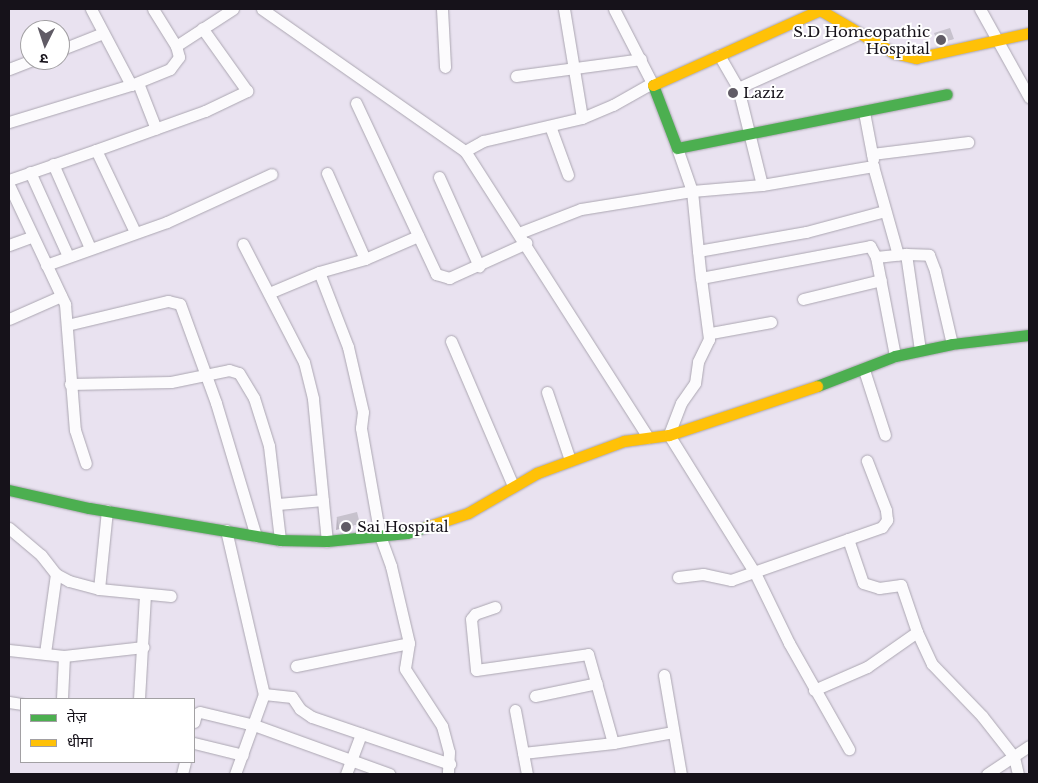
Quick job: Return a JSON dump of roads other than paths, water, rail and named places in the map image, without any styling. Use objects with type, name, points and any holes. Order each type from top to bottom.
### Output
[{"type":"street","points":[[91,9],[103,33],[135,84],[156,129]]},
{"type":"street","points":[[9,122],[135,84],[176,64],[179,57],[176,46],[153,9]]},
{"type":"street","points":[[176,46],[233,9]]},
{"type":"street","points":[[442,9],[445,68]]},
{"type":"street","points":[[564,9],[582,118]]},
{"type":"street","points":[[614,9],[652,83],[692,191],[701,278],[711,333],[698,362],[695,383],[681,403],[670,435]]},
{"type":"street","points":[[465,151],[483,141],[582,118],[613,105],[652,83],[720,55],[821,9],[858,34],[894,53],[916,58],[997,42],[1029,33]]},
{"type":"street","points":[[980,9],[1029,98]]},
{"type":"street","points":[[267,10],[442,132],[465,151],[526,243],[648,437]]},
{"type":"street","points":[[9,180],[156,129],[248,92],[202,28]]},
{"type":"street","points":[[70,46],[103,33]]},
{"type":"street","points":[[738,88],[858,34]]},
{"type":"street","points":[[720,55],[738,88],[751,132],[762,185]]},
{"type":"street","points":[[516,76],[641,59]]},
{"type":"street","points":[[677,148],[947,94]]},
{"type":"street","points":[[356,103],[418,236],[440,276],[448,278],[479,266],[526,243]]},
{"type":"street","points":[[864,112],[873,166],[885,211],[902,254],[920,350]]},
{"type":"street","points":[[550,126],[568,175]]},
{"type":"street","points":[[872,154],[968,142]]},
{"type":"street","points":[[96,150],[135,232]]},
{"type":"street","points":[[53,164],[90,248]]},
{"type":"street","points":[[519,233],[581,209],[692,191],[762,185],[873,166]]},
{"type":"street","points":[[30,172],[68,256]]},
{"type":"street","points":[[328,173],[365,259]]},
{"type":"street","points":[[46,265],[167,222],[272,174]]},
{"type":"street","points":[[439,177],[479,266]]},
{"type":"street","points":[[9,185],[31,237],[61,296],[67,325],[70,384],[76,439],[86,463]]},
{"type":"street","points":[[698,251],[806,232],[885,211]]},
{"type":"street","points":[[269,294],[319,272],[365,259],[418,236]]},
{"type":"street","points":[[9,245],[31,237]]},
{"type":"street","points":[[243,244],[304,362],[309,382],[327,540]]},
{"type":"street","points":[[701,278],[865,245],[873,248],[895,356]]},
{"type":"street","points":[[876,257],[924,254],[933,262],[952,344]]},
{"type":"street","points":[[319,272],[344,331],[364,412],[361,428],[380,536],[391,566],[409,643],[405,669],[442,726],[449,769]]},
{"type":"street","points":[[803,299],[881,280]]},
{"type":"street","points":[[9,319],[61,296]]},
{"type":"street","points":[[67,325],[164,302],[177,302],[186,312],[256,536]]},
{"type":"street","points":[[711,333],[771,322]]},
{"type":"street","points":[[9,490],[107,510],[280,540],[327,540],[380,536],[427,528],[468,513],[513,486],[570,460],[624,441],[670,435],[864,370],[895,356],[952,344],[1029,335]]},
{"type":"street","points":[[452,341],[513,486]]},
{"type":"street","points":[[70,384],[171,382],[234,370],[242,376],[264,425],[278,504],[280,540]]},
{"type":"street","points":[[864,370],[885,435]]},
{"type":"street","points":[[547,392],[570,460]]},
{"type":"street","points":[[670,435],[755,573],[814,690],[849,749]]},
{"type":"street","points":[[678,577],[703,574],[726,580],[755,573],[882,527],[887,520],[886,510],[867,461]]},
{"type":"street","points":[[278,504],[323,500]]},
{"type":"street","points":[[99,589],[107,510]]},
{"type":"street","points":[[9,528],[41,555],[56,574],[69,581],[99,589],[171,596]]},
{"type":"street","points":[[226,530],[264,694],[235,774]]},
{"type":"street","points":[[848,539],[863,583],[879,588],[901,585],[917,632],[940,675],[982,716],[1014,757],[1018,774]]},
{"type":"street","points":[[45,653],[56,574]]},
{"type":"street","points":[[139,698],[145,594]]},
{"type":"street","points":[[495,607],[475,614],[471,619],[476,670],[585,653],[591,656],[614,743]]},
{"type":"street","points":[[814,690],[867,667],[917,632]]},
{"type":"street","points":[[296,666],[368,654],[409,643]]},
{"type":"street","points":[[9,650],[64,656],[143,647]]},
{"type":"street","points":[[62,698],[64,656]]},
{"type":"street","points":[[664,675],[681,774]]},
{"type":"street","points":[[535,696],[597,683]]},
{"type":"street","points":[[264,694],[292,697],[306,714],[449,769]]},
{"type":"street","points":[[515,710],[527,774]]},
{"type":"street","points":[[195,720],[200,712],[254,725],[389,774]]},
{"type":"street","points":[[523,753],[614,743],[673,732]]},
{"type":"street","points":[[346,774],[360,734]]},
{"type":"street","points":[[195,743],[243,755]]},
{"type":"street","points":[[987,774],[1029,746]]},
{"type":"place","name":"S.D Homeopathic Hospital","points":[[941,40]]},
{"type":"place","name":"Laziz","points":[[733,93]]},
{"type":"place","name":"Sai Hospital","points":[[346,527]]}]
